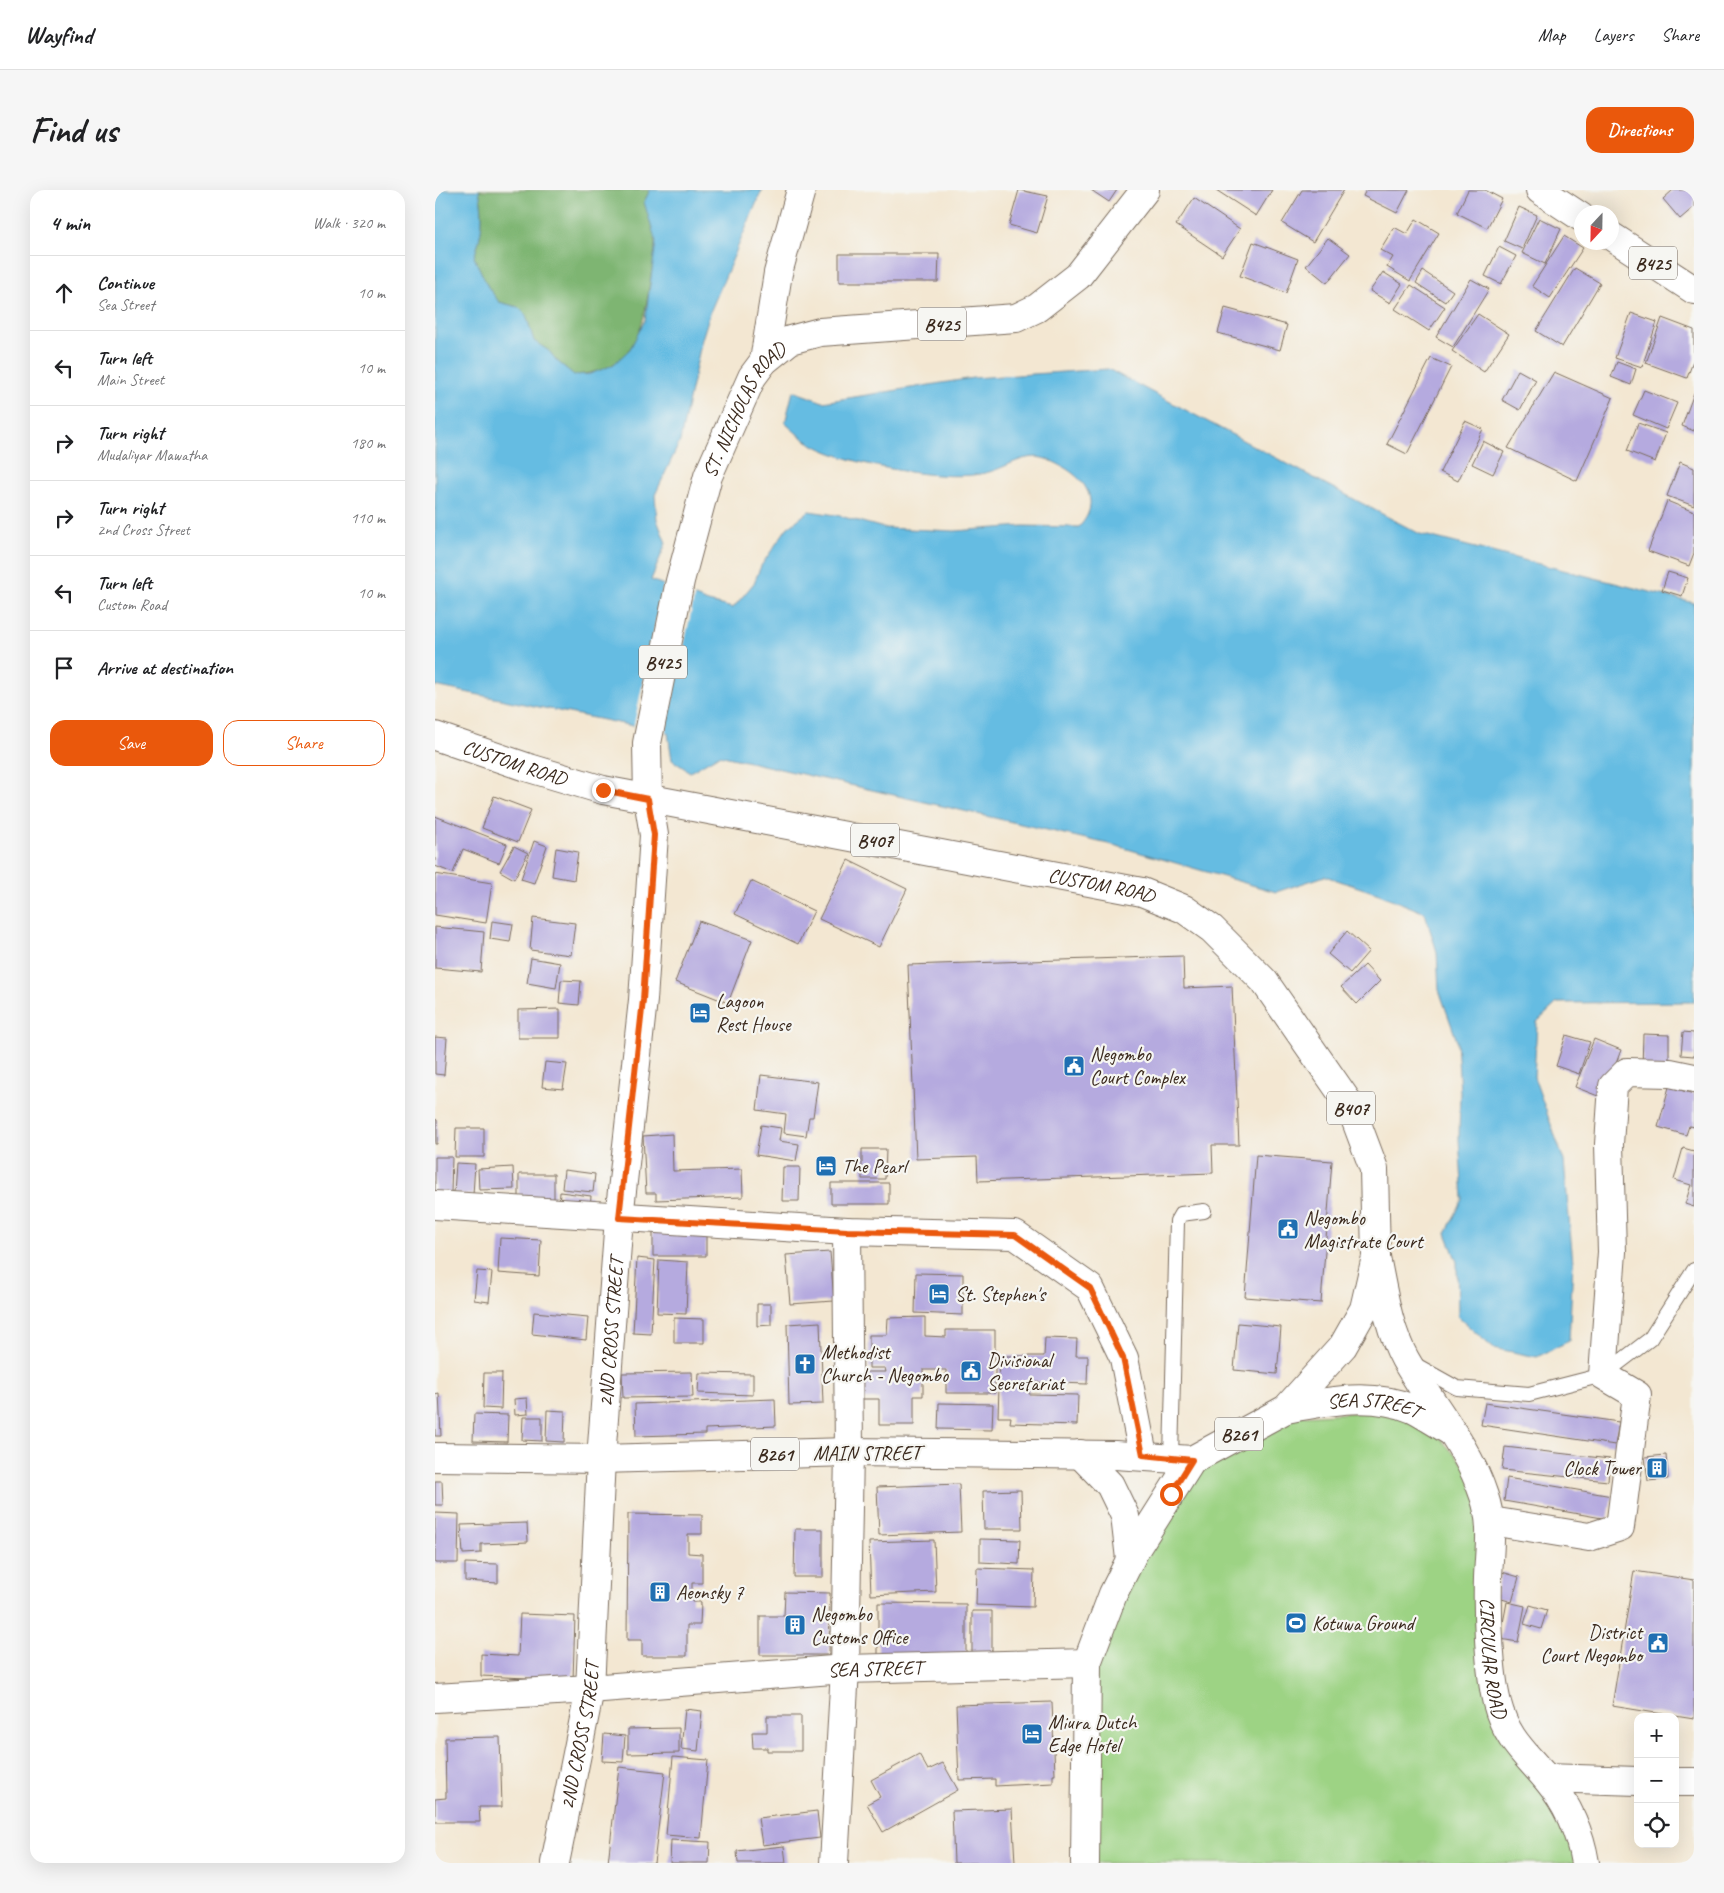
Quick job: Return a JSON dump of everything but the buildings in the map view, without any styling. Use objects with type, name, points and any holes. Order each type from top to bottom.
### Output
[{"type":"street","points":[[764,361],[778,272],[801,190]]},
{"type":"street","name":"ST. NICHOLAS ROAD","points":[[648,799],[647,743],[680,581],[708,476],[729,424],[752,377],[764,361],[790,340],[820,332],[1016,318],[1037,308],[1078,276],[1145,190]]},
{"type":"street","points":[[1540,190],[1574,212]]},
{"type":"street","name":"B425","points":[[1619,241],[1694,290]]},
{"type":"street","name":"CUSTOM ROAD","points":[[435,736],[562,778],[648,799],[1142,892],[1184,909],[1212,929],[1264,981],[1350,1105],[1374,1170],[1376,1257],[1364,1310],[1343,1346],[1286,1409]]},
{"type":"street","name":"2ND CROSS STREET","points":[[555,1863],[591,1689],[601,1460],[619,1218],[643,1000],[654,835],[648,799]]},
{"type":"street","points":[[1491,1521],[1589,1537],[1620,1527],[1637,1395],[1603,1374],[1612,1252],[1609,1144],[1613,1086],[1627,1072],[1670,1073],[1694,1078]]},
{"type":"street","points":[[435,1205],[847,1231],[1015,1235],[1090,1288],[1123,1358],[1143,1455]]},
{"type":"street","points":[[834,1863],[845,1669],[849,1452],[847,1231]]},
{"type":"street","name":"CIRCULAR ROAD","points":[[1376,1257],[1393,1334],[1405,1359],[1455,1434],[1478,1480],[1491,1521],[1488,1580],[1491,1652],[1497,1703],[1514,1743],[1546,1778],[1571,1815],[1585,1863]]},
{"type":"street","name":"SEA STREET","points":[[1286,1409],[1329,1400],[1374,1400],[1413,1409],[1455,1434]]},
{"type":"street","name":"B261","points":[[1182,1459],[1286,1409]]},
{"type":"street","name":"MAIN STREET","points":[[435,1457],[601,1460],[849,1452],[1143,1455],[1182,1459]]},
{"type":"street","points":[[1080,1454],[1110,1485],[1125,1516],[1130,1559]]},
{"type":"street","points":[[1085,1863],[1087,1663],[1113,1594],[1182,1459]]},
{"type":"street","name":"SEA STREET","points":[[435,1698],[591,1689],[845,1669],[1087,1663]]},
{"type":"street","points":[[1546,1778],[1634,1781]]},
{"type":"street","points":[[1679,1782],[1694,1782]]},
{"type":"lane","points":[[1182,1459],[1177,1220],[1181,1214],[1204,1211]]},
{"type":"lane","points":[[1405,1359],[1457,1388],[1529,1394],[1603,1374],[1650,1339],[1694,1270]]},
{"type":"green space","points":[[479,190],[650,190],[644,202],[655,238],[654,258],[644,317],[632,346],[623,357],[610,366],[594,372],[574,375],[557,361],[549,351],[534,341],[526,315],[518,307],[499,302],[488,287],[474,257],[482,224]]},
{"type":"green space","name":"Kotuwa Ground","points":[[1413,1409],[1478,1480],[1493,1677],[1585,1863],[1085,1863],[1087,1663],[1192,1460],[1270,1418]]},
{"type":"water","points":[[435,190],[479,190],[482,224],[474,257],[488,287],[499,302],[518,307],[526,315],[534,341],[549,351],[557,361],[574,375],[590,374],[613,365],[630,349],[645,320],[656,242],[644,202],[650,190],[762,190],[711,310],[702,339],[680,441],[655,495],[657,520],[666,543],[651,580],[708,602],[733,608],[754,583],[761,566],[787,528],[809,511],[836,515],[884,528],[955,531],[1023,526],[1079,527],[1087,516],[1090,505],[1089,495],[1085,486],[1068,470],[1038,457],[1017,461],[989,472],[950,476],[925,474],[873,465],[828,452],[805,440],[785,423],[793,391],[823,402],[973,378],[1108,369],[1420,534],[1694,603],[1694,1002],[1557,1003],[1537,1022],[1534,1077],[1564,1161],[1573,1263],[1569,1341],[1537,1357],[1493,1348],[1458,1317],[1457,1262],[1446,1233],[1463,1199],[1459,1139],[1460,1092],[1457,1041],[1439,990],[1437,952],[1425,913],[1379,894],[1325,876],[1276,892],[1117,846],[719,755],[690,772],[672,760],[668,733],[435,686]]},
{"type":"pier","points":[[664,582],[695,594],[665,735],[633,729]]},
{"type":"place","name":"Lagoon Rest House","points":[[700,1013]]},
{"type":"place","name":"Negombo Court Complex","points":[[1074,1066]]},
{"type":"place","name":"The Pearl","points":[[826,1166]]},
{"type":"place","name":"Negombo Magistrate Court","points":[[1288,1229]]},
{"type":"place","name":"St. Stephen's","points":[[939,1294]]},
{"type":"place","name":"Methodist Church - Negombo","points":[[805,1364]]},
{"type":"place","name":"Divisional Secretariat","points":[[971,1371]]},
{"type":"place","name":"Clock Tower","points":[[1657,1468]]},
{"type":"place","name":"Aeonsky 7","points":[[660,1592]]},
{"type":"place","name":"Kotuwa Ground","points":[[1296,1623]]},
{"type":"place","name":"Negombo Customs Office","points":[[795,1625]]},
{"type":"place","name":"District Court Negombo","points":[[1658,1643]]},
{"type":"place","name":"Miura Dutch Edge Hotel","points":[[1032,1734]]},
{"type":"route","points":[[603,790],[648,799],[654,835],[643,1000],[619,1218],[847,1231],[1015,1235],[1090,1288],[1123,1358],[1143,1455],[1192,1460],[1171,1494]]}]
